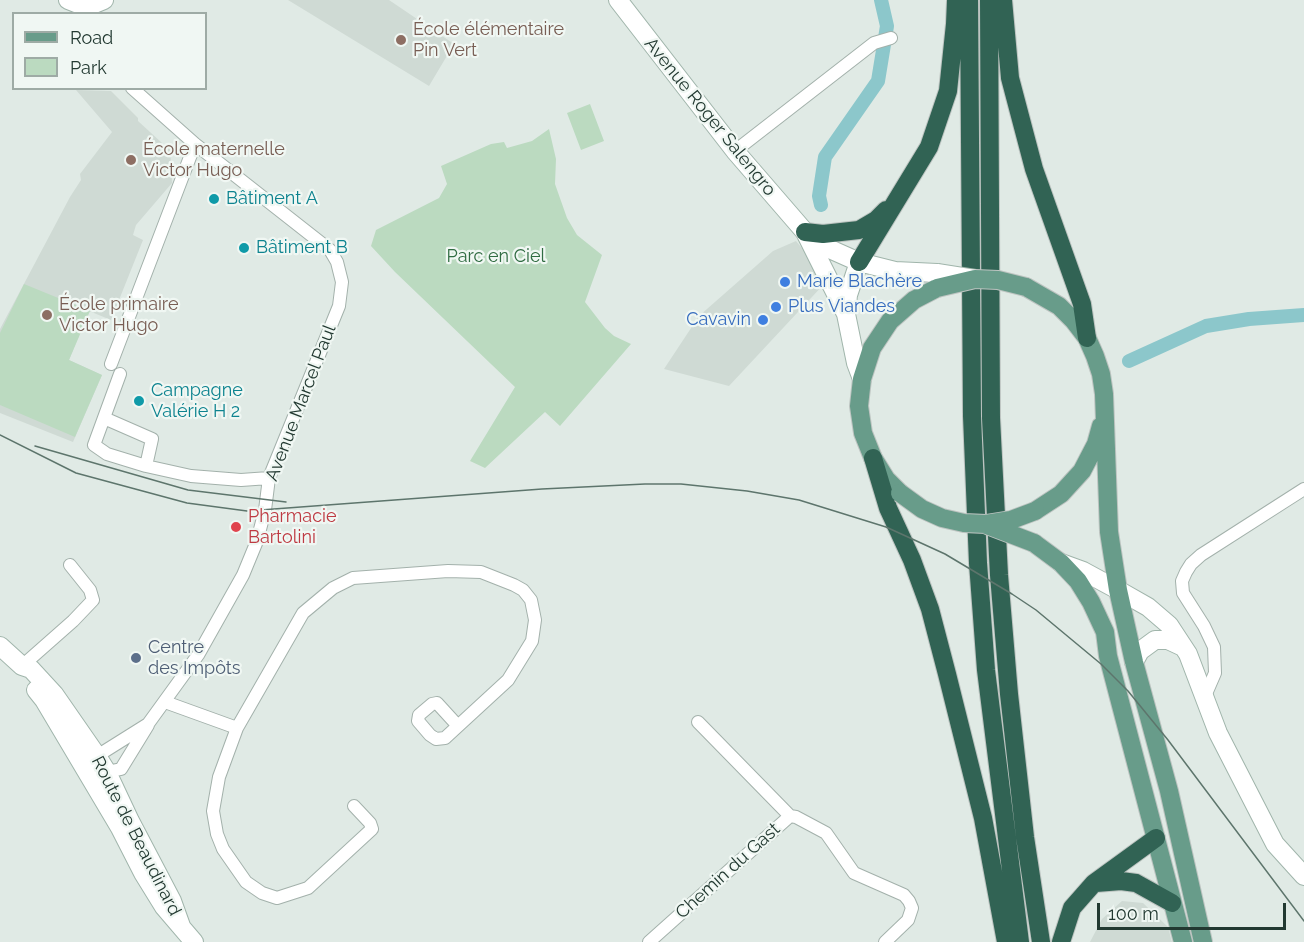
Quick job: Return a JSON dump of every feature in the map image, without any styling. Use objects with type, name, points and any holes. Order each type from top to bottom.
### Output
[{"type":"highway","points":[[860,262],[929,147],[948,91],[956,24],[956,0]]},
{"type":"highway","points":[[969,0],[972,416],[978,563],[989,693],[1020,942]]},
{"type":"highway","points":[[989,0],[992,418],[999,575],[1009,694],[1025,837],[1041,942]]},
{"type":"highway","points":[[1003,0],[1010,78],[1034,169],[1082,304],[1087,338]]},
{"type":"highway","points":[[805,232],[823,234],[859,230],[876,220],[900,196]]},
{"type":"highway","points":[[873,458],[888,508],[912,560],[930,609],[983,818],[1006,942]]},
{"type":"highway","points":[[1061,942],[1072,908],[1094,883],[1156,838]]},
{"type":"highway","points":[[1094,883],[1121,881],[1136,883],[1172,903]]},
{"type":"main road","points":[[1103,413],[1096,444],[1082,471],[1061,494],[1035,511],[1011,520],[986,524],[964,523],[942,518],[922,509],[900,493],[886,479],[873,458],[863,433],[859,406],[862,379],[872,348],[890,321],[937,281],[999,280],[1026,287],[1059,306],[1087,338],[1101,375],[1104,394],[1109,532],[1118,590],[1155,751],[1203,942]]},
{"type":"main road","points":[[986,524],[1034,543],[1061,563],[1078,581],[1091,602],[1105,632],[1108,656],[1183,942]]},
{"type":"main road","points":[[1155,751],[1165,824],[1156,838]]},
{"type":"street","points":[[68,0],[82,6],[97,6]]},
{"type":"street","name":"Avenue Roger Salengro","points":[[618,0],[735,151],[805,232]]},
{"type":"street","points":[[735,151],[874,43],[886,39]]},
{"type":"street","name":"Avenue Marcel Paul","points":[[103,770],[148,724],[165,702],[205,644],[243,574],[257,541],[269,478],[339,306],[342,282],[337,262],[330,250],[195,144],[134,90]]},
{"type":"street","points":[[111,364],[195,144]]},
{"type":"street","points":[[805,232],[832,250],[860,262],[937,281]]},
{"type":"street","points":[[805,232],[846,314],[856,363],[862,379]]},
{"type":"street","points":[[846,314],[848,296],[860,262]]},
{"type":"street","points":[[120,374],[94,445],[107,454],[191,476],[241,480],[269,478]]},
{"type":"street","points":[[104,418],[152,439],[146,466]]},
{"type":"street","points":[[1205,696],[1215,673],[1214,647],[1183,593],[1182,581],[1186,572],[1201,555],[1304,489]]},
{"type":"street","points":[[1061,563],[1083,571],[1148,607],[1169,625],[1183,646],[1205,696],[1218,734],[1275,844],[1300,867]]},
{"type":"street","points":[[22,666],[93,600],[90,590],[70,565]]},
{"type":"street","points":[[354,806],[372,828],[308,888],[277,898],[262,893],[246,882],[223,849],[217,834],[213,812],[219,777],[237,728],[303,613],[333,588],[353,578],[447,571],[481,572],[523,590],[531,600],[535,620],[532,641],[508,680],[458,726]]},
{"type":"street","points":[[1136,672],[1140,651],[1155,640],[1168,640],[1183,646]]},
{"type":"street","name":"Route de Beaudinard","points":[[0,646],[22,666],[31,669],[54,693],[116,792],[172,901],[181,926]]},
{"type":"street","name":"Route de Beaudinard","points":[[22,666],[24,675],[103,770],[159,898],[194,942]]},
{"type":"street","points":[[165,702],[237,728]]},
{"type":"street","points":[[698,722],[790,816]]},
{"type":"street","points":[[103,770],[148,724]]},
{"type":"street","name":"Chemin du Gast","points":[[649,942],[790,816],[825,833],[854,873],[904,895],[909,901],[912,908],[908,920],[885,942]]},
{"type":"shaded area","name":"École élémentaire Pin Vert","points":[[288,0],[389,0],[454,44],[429,86]]},
{"type":"shaded area","name":"École primaire Victor Hugo","points":[[76,90],[111,91],[162,143],[161,146],[170,146],[172,183],[136,225],[133,235],[143,240],[111,320],[89,311],[69,360],[102,375],[73,442],[0,413],[0,329],[81,180],[80,174],[112,132]]},
{"type":"shaded area","points":[[796,241],[811,259],[825,283],[729,386],[664,369],[699,316],[773,251]]},
{"type":"shaded area","points":[[1122,901],[1143,903],[1168,927],[1172,942],[1090,942],[1102,919]]},
{"type":"green space","points":[[590,104],[604,141],[581,150],[567,113]]},
{"type":"green space","name":"Parc en Ciel","points":[[549,129],[556,159],[555,184],[567,218],[577,235],[602,255],[585,302],[605,328],[614,336],[631,344],[560,426],[545,412],[485,468],[470,461],[515,387],[371,246],[376,230],[439,198],[447,184],[441,166],[491,144],[504,142],[507,148],[532,141]]},
{"type":"green space","points":[[24,284],[90,311],[69,360],[102,375],[75,437],[0,405],[0,333]]},
{"type":"waterway","points":[[821,205],[819,196],[825,157],[878,81],[887,26],[881,0]]},
{"type":"waterway","points":[[1129,361],[1206,326],[1249,319],[1304,315]]},
{"type":"tram line","points":[[0,435],[76,473],[187,503],[247,511],[542,489],[681,484],[747,491],[799,500],[886,527],[945,554],[1012,594],[1036,610],[1101,664],[1128,691],[1168,740],[1304,921]]},
{"type":"tram line","points":[[35,446],[188,490],[286,502]]},
{"type":"place","name":"École élémentaire Pin Vert","points":[[401,40]]},
{"type":"place","name":"École maternelle Victor Hugo","points":[[131,160]]},
{"type":"place","name":"Bâtiment A","points":[[214,199]]},
{"type":"place","name":"Bâtiment B","points":[[244,248]]},
{"type":"place","name":"Marie Blachère","points":[[785,282]]},
{"type":"place","name":"Plus Viandes","points":[[776,307]]},
{"type":"place","name":"École primaire Victor Hugo","points":[[47,315]]},
{"type":"place","name":"Cavavin","points":[[763,320]]},
{"type":"place","name":"Campagne Valérie H 2","points":[[139,401]]},
{"type":"place","name":"Pharmacie Bartolini","points":[[236,527]]},
{"type":"place","name":"Centre des Impôts","points":[[136,658]]}]
